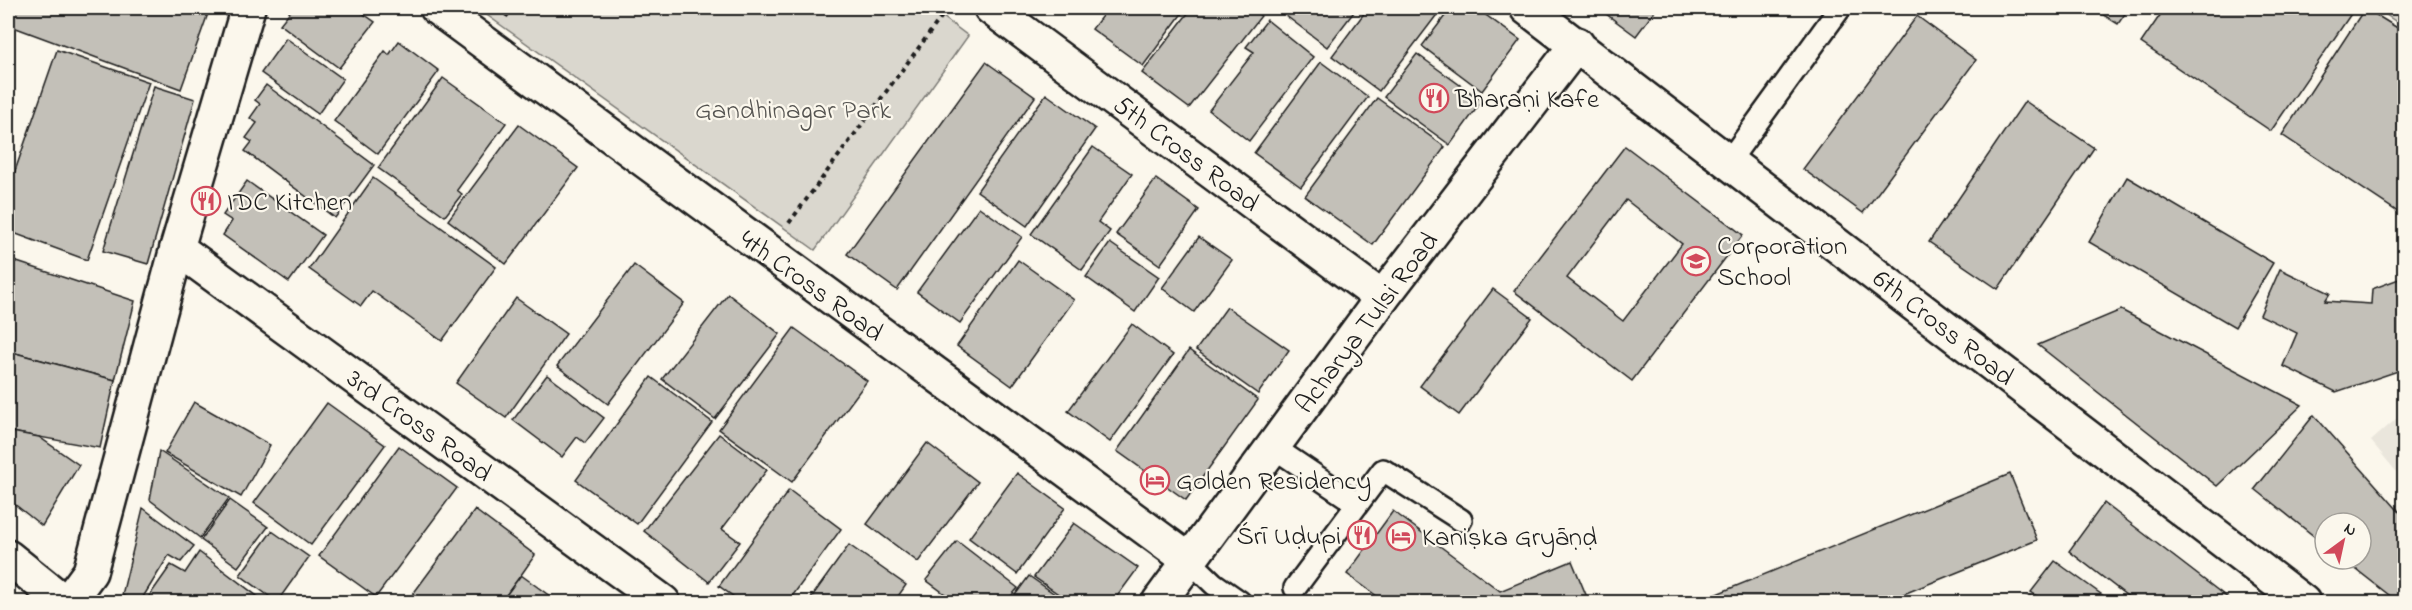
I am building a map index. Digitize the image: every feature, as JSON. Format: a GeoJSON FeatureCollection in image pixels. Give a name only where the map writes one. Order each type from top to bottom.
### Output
{"type":"FeatureCollection","features":[{"type":"Feature","properties":{"kind":"street"},"geometry":{"type":"LineString","coordinates":[[8,557],[66,603],[90,572],[177,248],[248,8]]}},
{"type":"Feature","properties":{"kind":"street","name":"4th Cross Road"},"geometry":{"type":"LineString","coordinates":[[437,8],[1189,560]]}},
{"type":"Feature","properties":{"kind":"street","name":"5th Cross Road"},"geometry":{"type":"LineString","coordinates":[[992,8],[1382,298]]}},
{"type":"Feature","properties":{"kind":"street","name":"6th Cross Road"},"geometry":{"type":"LineString","coordinates":[[1527,8],[1577,44],[2303,603]]}},
{"type":"Feature","properties":{"kind":"street","name":"Acharya Tulsi Road"},"geometry":{"type":"LineString","coordinates":[[1159,603],[1382,298],[1577,44]]}},
{"type":"Feature","properties":{"kind":"street","name":"3rd Cross Road"},"geometry":{"type":"LineString","coordinates":[[177,248],[663,603]]}},
{"type":"Feature","properties":{"kind":"lane"},"geometry":{"type":"LineString","coordinates":[[1729,161],[1840,8]]}},
{"type":"Feature","properties":{"kind":"lane"},"geometry":{"type":"LineString","coordinates":[[1273,447],[1356,503]]}},
{"type":"Feature","properties":{"kind":"lane"},"geometry":{"type":"LineString","coordinates":[[1295,588],[1356,503],[1383,470],[1461,520]]}},
{"type":"Feature","properties":{"kind":"lane"},"geometry":{"type":"LineString","coordinates":[[1189,560],[1214,584],[1240,603]]}},
{"type":"Feature","properties":{"kind":"path"},"geometry":{"type":"LineString","coordinates":[[768,253],[948,8]]}},
{"type":"Feature","properties":{"kind":"shaded area"},"geometry":{"type":"Polygon","coordinates":[[[2404,412],[2404,481],[2371,441],[2404,412]]]}},
{"type":"Feature","properties":{"kind":"green space","name":"Gandhinagar Park"},"geometry":{"type":"Polygon","coordinates":[[[477,8],[931,8],[968,36],[815,250],[477,8]]]}},
{"type":"Feature","properties":{"kind":"green space"},"geometry":{"type":"Polygon","coordinates":[[[2376,8],[2404,8],[2404,27],[2376,8]]]}},
{"type":"Feature","properties":{"kind":"building"},"geometry":{"type":"Polygon","coordinates":[[[13,8],[210,8],[181,89],[8,25],[13,8]]]}},
{"type":"Feature","properties":{"kind":"building"},"geometry":{"type":"Polygon","coordinates":[[[290,8],[355,8],[375,22],[339,68],[280,24],[292,9],[290,8]]]}},
{"type":"Feature","properties":{"kind":"building"},"geometry":{"type":"Polygon","coordinates":[[[1108,8],[1186,8],[1143,66],[1092,29],[1108,8]]]}},
{"type":"Feature","properties":{"kind":"building"},"geometry":{"type":"Polygon","coordinates":[[[1192,8],[1250,8],[1261,16],[1189,108],[1142,73],[1192,8]]]}},
{"type":"Feature","properties":{"kind":"building"},"geometry":{"type":"Polygon","coordinates":[[[1278,8],[1357,8],[1327,47],[1278,8]]]}},
{"type":"Feature","properties":{"kind":"building"},"geometry":{"type":"Polygon","coordinates":[[[1368,8],[1442,8],[1379,91],[1332,56],[1368,8]]]}},
{"type":"Feature","properties":{"kind":"building"},"geometry":{"type":"Polygon","coordinates":[[[1451,8],[1476,8],[1520,40],[1482,91],[1422,46],[1451,8]]]}},
{"type":"Feature","properties":{"kind":"building"},"geometry":{"type":"Polygon","coordinates":[[[1598,8],[1657,8],[1636,36],[1598,8]]]}},
{"type":"Feature","properties":{"kind":"building"},"geometry":{"type":"Polygon","coordinates":[[[2066,8],[2083,8],[2078,15],[2066,8]]]}},
{"type":"Feature","properties":{"kind":"building"},"geometry":{"type":"Polygon","coordinates":[[[2092,8],[2129,8],[2118,24],[2092,8]]]}},
{"type":"Feature","properties":{"kind":"building"},"geometry":{"type":"Polygon","coordinates":[[[2165,8],[2355,8],[2271,131],[2141,43],[2165,8]]]}},
{"type":"Feature","properties":{"kind":"building"},"geometry":{"type":"Polygon","coordinates":[[[2365,8],[2404,32],[2404,216],[2282,135],[2365,8]]]}},
{"type":"Feature","properties":{"kind":"building"},"geometry":{"type":"Polygon","coordinates":[[[1917,16],[1976,60],[1863,213],[1803,169],[1917,16]]]}},
{"type":"Feature","properties":{"kind":"building"},"geometry":{"type":"Polygon","coordinates":[[[1267,20],[1313,57],[1249,141],[1209,110],[1254,52],[1246,47],[1267,20]]]}},
{"type":"Feature","properties":{"kind":"building"},"geometry":{"type":"Polygon","coordinates":[[[286,38],[343,79],[318,114],[261,73],[286,38]]]}},
{"type":"Feature","properties":{"kind":"building"},"geometry":{"type":"Polygon","coordinates":[[[399,41],[439,71],[378,154],[334,121],[385,51],[389,55],[399,41]]]}},
{"type":"Feature","properties":{"kind":"building"},"geometry":{"type":"Polygon","coordinates":[[[57,50],[149,82],[87,260],[8,231],[8,191],[57,50]]]}},
{"type":"Feature","properties":{"kind":"building"},"geometry":{"type":"Polygon","coordinates":[[[1417,54],[1482,101],[1450,145],[1384,97],[1417,54]]]}},
{"type":"Feature","properties":{"kind":"building"},"geometry":{"type":"Polygon","coordinates":[[[986,62],[1035,97],[897,290],[847,254],[986,62]]]}},
{"type":"Feature","properties":{"kind":"building"},"geometry":{"type":"Polygon","coordinates":[[[1321,62],[1368,97],[1301,187],[1254,153],[1321,62]]]}},
{"type":"Feature","properties":{"kind":"building"},"geometry":{"type":"Polygon","coordinates":[[[443,78],[506,123],[457,190],[462,194],[445,216],[378,168],[443,78]]]}},
{"type":"Feature","properties":{"kind":"building"},"geometry":{"type":"Polygon","coordinates":[[[266,85],[374,165],[335,218],[245,151],[252,142],[246,138],[257,123],[250,118],[260,104],[255,100],[266,85]]]}},
{"type":"Feature","properties":{"kind":"building"},"geometry":{"type":"Polygon","coordinates":[[[154,86],[195,99],[148,264],[103,251],[154,86]]]}},
{"type":"Feature","properties":{"kind":"building"},"geometry":{"type":"Polygon","coordinates":[[[1046,94],[1095,129],[1027,226],[977,191],[1046,94]]]}},
{"type":"Feature","properties":{"kind":"building"},"geometry":{"type":"Polygon","coordinates":[[[1377,98],[1445,147],[1373,245],[1305,196],[1377,98]]]}},
{"type":"Feature","properties":{"kind":"building"},"geometry":{"type":"Polygon","coordinates":[[[2025,101],[2094,148],[1998,289],[1929,242],[2025,101]]]}},
{"type":"Feature","properties":{"kind":"building"},"geometry":{"type":"Polygon","coordinates":[[[519,125],[578,168],[506,264],[448,220],[519,125]]]}},
{"type":"Feature","properties":{"kind":"building","name":"Corporation School"},"geometry":{"type":"Polygon","coordinates":[[[1625,146],[1743,235],[1632,381],[1514,291],[1625,146]],[[1626,200],[1567,278],[1623,321],[1682,244],[1626,200]]]}},
{"type":"Feature","properties":{"kind":"building"},"geometry":{"type":"Polygon","coordinates":[[[1093,147],[1132,174],[1098,222],[1110,231],[1082,270],[1031,234],[1093,147]]]}},
{"type":"Feature","properties":{"kind":"building"},"geometry":{"type":"Polygon","coordinates":[[[2127,177],[2273,263],[2235,327],[2089,242],[2127,177]]]}},
{"type":"Feature","properties":{"kind":"building"},"geometry":{"type":"Polygon","coordinates":[[[373,178],[496,267],[442,341],[372,291],[361,306],[309,269],[373,178]]]}},
{"type":"Feature","properties":{"kind":"building"},"geometry":{"type":"Polygon","coordinates":[[[1156,179],[1199,210],[1160,265],[1116,234],[1156,179]]]}},
{"type":"Feature","properties":{"kind":"building"},"geometry":{"type":"Polygon","coordinates":[[[247,181],[323,235],[289,282],[223,235],[232,221],[223,215],[247,181]]]}},
{"type":"Feature","properties":{"kind":"building"},"geometry":{"type":"Polygon","coordinates":[[[979,207],[1022,237],[960,323],[917,292],[979,207]]]}},
{"type":"Feature","properties":{"kind":"building"},"geometry":{"type":"Polygon","coordinates":[[[1199,237],[1232,260],[1194,312],[1162,288],[1199,237]]]}},
{"type":"Feature","properties":{"kind":"building"},"geometry":{"type":"Polygon","coordinates":[[[1110,243],[1159,277],[1135,312],[1086,277],[1110,243]]]}},
{"type":"Feature","properties":{"kind":"building"},"geometry":{"type":"Polygon","coordinates":[[[8,259],[135,301],[115,380],[8,351],[8,259]]]}},
{"type":"Feature","properties":{"kind":"building"},"geometry":{"type":"Polygon","coordinates":[[[1018,260],[1074,300],[1012,386],[957,346],[1018,260]]]}},
{"type":"Feature","properties":{"kind":"building"},"geometry":{"type":"Polygon","coordinates":[[[634,265],[684,303],[608,404],[557,366],[634,265]]]}},
{"type":"Feature","properties":{"kind":"building"},"geometry":{"type":"Polygon","coordinates":[[[2280,269],[2330,293],[2325,301],[2371,304],[2372,289],[2404,277],[2404,369],[2336,392],[2283,366],[2297,333],[2260,315],[2280,269]]]}},
{"type":"Feature","properties":{"kind":"building"},"geometry":{"type":"Polygon","coordinates":[[[1493,289],[1532,318],[1459,415],[1420,386],[1493,289]]]}},
{"type":"Feature","properties":{"kind":"building"},"geometry":{"type":"Polygon","coordinates":[[[728,294],[780,334],[715,419],[662,379],[728,294]]]}},
{"type":"Feature","properties":{"kind":"building"},"geometry":{"type":"Polygon","coordinates":[[[516,298],[566,334],[506,418],[456,383],[516,298]]]}},
{"type":"Feature","properties":{"kind":"building"},"geometry":{"type":"Polygon","coordinates":[[[1227,307],[1289,350],[1258,394],[1196,350],[1227,307]]]}},
{"type":"Feature","properties":{"kind":"building"},"geometry":{"type":"Polygon","coordinates":[[[2121,310],[2302,405],[2217,486],[2038,345],[2121,310]]]}},
{"type":"Feature","properties":{"kind":"building"},"geometry":{"type":"Polygon","coordinates":[[[1132,324],[1173,355],[1110,442],[1068,411],[1132,324]]]}},
{"type":"Feature","properties":{"kind":"building"},"geometry":{"type":"Polygon","coordinates":[[[794,328],[867,381],[792,482],[719,429],[794,328]]]}},
{"type":"Feature","properties":{"kind":"building"},"geometry":{"type":"Polygon","coordinates":[[[1189,350],[1258,400],[1186,500],[1117,451],[1189,350]]]}},
{"type":"Feature","properties":{"kind":"building"},"geometry":{"type":"Polygon","coordinates":[[[8,351],[115,380],[100,448],[12,432],[8,444],[8,351]]]}},
{"type":"Feature","properties":{"kind":"building"},"geometry":{"type":"Polygon","coordinates":[[[547,375],[604,418],[585,443],[577,437],[562,457],[513,420],[547,375]]]}},
{"type":"Feature","properties":{"kind":"building"},"geometry":{"type":"Polygon","coordinates":[[[651,377],[712,422],[637,524],[576,480],[651,377]]]}},
{"type":"Feature","properties":{"kind":"building"},"geometry":{"type":"Polygon","coordinates":[[[194,402],[270,445],[241,497],[165,453],[194,402]]]}},
{"type":"Feature","properties":{"kind":"building"},"geometry":{"type":"Polygon","coordinates":[[[327,403],[385,445],[311,545],[254,503],[327,403]]]}},
{"type":"Feature","properties":{"kind":"building"},"geometry":{"type":"Polygon","coordinates":[[[2314,415],[2404,517],[2404,602],[2398,602],[2358,571],[2373,571],[2373,511],[2313,511],[2313,535],[2255,489],[2314,415]]]}},
{"type":"Feature","properties":{"kind":"building"},"geometry":{"type":"Polygon","coordinates":[[[12,432],[39,437],[79,465],[42,526],[8,499],[8,444],[12,432]]]}},
{"type":"Feature","properties":{"kind":"building"},"geometry":{"type":"Polygon","coordinates":[[[719,434],[767,470],[722,529],[740,542],[709,582],[644,531],[719,434]]]}},
{"type":"Feature","properties":{"kind":"building"},"geometry":{"type":"Polygon","coordinates":[[[927,443],[978,482],[918,562],[867,524],[927,443]]]}},
{"type":"Feature","properties":{"kind":"building"},"geometry":{"type":"Polygon","coordinates":[[[399,446],[457,488],[376,597],[319,556],[399,446]]]}},
{"type":"Feature","properties":{"kind":"building"},"geometry":{"type":"Polygon","coordinates":[[[159,451],[229,498],[200,538],[150,500],[159,451]]]}},
{"type":"Feature","properties":{"kind":"building"},"geometry":{"type":"Polygon","coordinates":[[[1017,473],[1065,508],[1017,574],[969,538],[1017,473]]]}},
{"type":"Feature","properties":{"kind":"building"},"geometry":{"type":"Polygon","coordinates":[[[2010,474],[2037,540],[1884,602],[1697,602],[2010,474]]]}},
{"type":"Feature","properties":{"kind":"building"},"geometry":{"type":"Polygon","coordinates":[[[789,490],[841,529],[788,602],[741,602],[719,586],[789,490]]]}},
{"type":"Feature","properties":{"kind":"building"},"geometry":{"type":"Polygon","coordinates":[[[230,500],[268,527],[238,567],[201,540],[230,500]]]}},
{"type":"Feature","properties":{"kind":"building"},"geometry":{"type":"Polygon","coordinates":[[[2104,503],[2233,602],[2135,602],[2069,551],[2104,503]]]}},
{"type":"Feature","properties":{"kind":"building"},"geometry":{"type":"Polygon","coordinates":[[[143,508],[194,546],[181,562],[169,555],[140,602],[135,602],[122,595],[143,508]]]}},
{"type":"Feature","properties":{"kind":"building"},"geometry":{"type":"Polygon","coordinates":[[[475,510],[535,555],[521,575],[501,602],[407,602],[475,510]]]}},
{"type":"Feature","properties":{"kind":"building","name":"Kaniṣka Gryāṇḍ"},"geometry":{"type":"Polygon","coordinates":[[[1393,511],[1500,591],[1572,561],[1589,602],[1385,602],[1347,574],[1393,511]]]}},
{"type":"Feature","properties":{"kind":"building"},"geometry":{"type":"Polygon","coordinates":[[[1074,523],[1138,568],[1113,602],[1070,602],[1034,577],[1074,523]]]}},
{"type":"Feature","properties":{"kind":"building"},"geometry":{"type":"Polygon","coordinates":[[[272,531],[309,557],[277,602],[240,575],[272,531]]]}},
{"type":"Feature","properties":{"kind":"building"},"geometry":{"type":"Polygon","coordinates":[[[957,541],[1018,588],[1006,602],[956,602],[926,580],[957,541]]]}},
{"type":"Feature","properties":{"kind":"building"},"geometry":{"type":"Polygon","coordinates":[[[849,545],[906,585],[894,602],[808,602],[849,545]]]}},
{"type":"Feature","properties":{"kind":"building"},"geometry":{"type":"Polygon","coordinates":[[[199,552],[265,602],[145,602],[171,565],[185,573],[199,552]]]}},
{"type":"Feature","properties":{"kind":"building"},"geometry":{"type":"Polygon","coordinates":[[[2055,561],[2112,602],[2046,602],[2031,592],[2055,561]]]}},
{"type":"Feature","properties":{"kind":"building"},"geometry":{"type":"Polygon","coordinates":[[[521,575],[558,602],[501,602],[521,575]]]}},
{"type":"Feature","properties":{"kind":"building"},"geometry":{"type":"Polygon","coordinates":[[[1029,576],[1066,602],[1010,602],[1029,576]]]}},
{"type":"Feature","properties":{"kind":"building"},"geometry":{"type":"Polygon","coordinates":[[[2031,596],[2034,602],[2017,602],[2031,596]]]}},
{"type":"Feature","properties":{"kind":"place","name":"Bharaṇi Kafe"},"geometry":{"type":"Point","coordinates":[1434,98]}},
{"type":"Feature","properties":{"kind":"place","name":"IDC Kitchen"},"geometry":{"type":"Point","coordinates":[206,201]}},
{"type":"Feature","properties":{"kind":"place","name":"Corporation School"},"geometry":{"type":"Point","coordinates":[1696,261]}},
{"type":"Feature","properties":{"kind":"place","name":"Golden Residency"},"geometry":{"type":"Point","coordinates":[1155,480]}},
{"type":"Feature","properties":{"kind":"place","name":"Śrī Uḍupi"},"geometry":{"type":"Point","coordinates":[1362,535]}},
{"type":"Feature","properties":{"kind":"place","name":"Kaniṣka Gryāṇḍ"},"geometry":{"type":"Point","coordinates":[1401,536]}}]}
